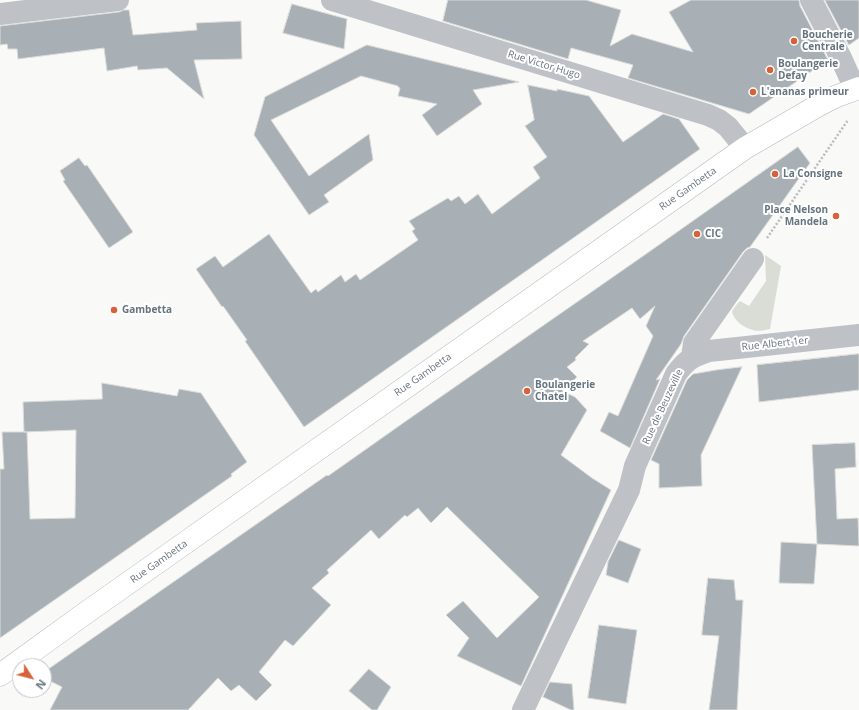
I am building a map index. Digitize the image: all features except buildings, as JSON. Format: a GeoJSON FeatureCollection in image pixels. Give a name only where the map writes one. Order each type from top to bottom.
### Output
{"type":"FeatureCollection","features":[{"type":"Feature","properties":{"kind":"main road","name":"Rue Gambetta"},"geometry":{"type":"LineString","coordinates":[[0,676],[80,617],[745,148],[819,105],[857,89]]}},
{"type":"Feature","properties":{"kind":"street"},"geometry":{"type":"LineString","coordinates":[[0,14],[118,0]]}},
{"type":"Feature","properties":{"kind":"street","name":"Rue Victor Hugo"},"geometry":{"type":"LineString","coordinates":[[332,0],[708,114],[720,120],[728,127],[745,148]]}},
{"type":"Feature","properties":{"kind":"street"},"geometry":{"type":"LineString","coordinates":[[811,0],[857,89]]}},
{"type":"Feature","properties":{"kind":"street","name":"Rue de Beuzeville"},"geometry":{"type":"LineString","coordinates":[[523,710],[629,490],[635,466],[676,374],[682,365],[692,357],[694,343],[753,258]]}},
{"type":"Feature","properties":{"kind":"street","name":"Rue Albert 1er"},"geometry":{"type":"LineString","coordinates":[[692,357],[709,351],[859,335]]}},
{"type":"Feature","properties":{"kind":"path"},"geometry":{"type":"LineString","coordinates":[[753,258],[851,116]]}},
{"type":"Feature","properties":{"kind":"shaded area"},"geometry":{"type":"Polygon","coordinates":[[[765,255],[781,266],[770,329],[757,331],[740,323],[734,317],[732,311],[740,301],[749,306],[766,281],[765,255]]]}},
{"type":"Feature","properties":{"kind":"place","name":"Boucherie Centrale"},"geometry":{"type":"Point","coordinates":[794,41]}},
{"type":"Feature","properties":{"kind":"place","name":"Boulangerie Defay"},"geometry":{"type":"Point","coordinates":[770,70]}},
{"type":"Feature","properties":{"kind":"place","name":"L'ananas primeur"},"geometry":{"type":"Point","coordinates":[753,92]}},
{"type":"Feature","properties":{"kind":"place","name":"La Consigne"},"geometry":{"type":"Point","coordinates":[775,174]}},
{"type":"Feature","properties":{"kind":"place","name":"Place Nelson Mandela"},"geometry":{"type":"Point","coordinates":[836,216]}},
{"type":"Feature","properties":{"kind":"place","name":"CIC"},"geometry":{"type":"Point","coordinates":[697,234]}},
{"type":"Feature","properties":{"kind":"place","name":"Gambetta"},"geometry":{"type":"Point","coordinates":[114,310]}},
{"type":"Feature","properties":{"kind":"place","name":"Boulangerie Chatel"},"geometry":{"type":"Point","coordinates":[527,391]}}]}
